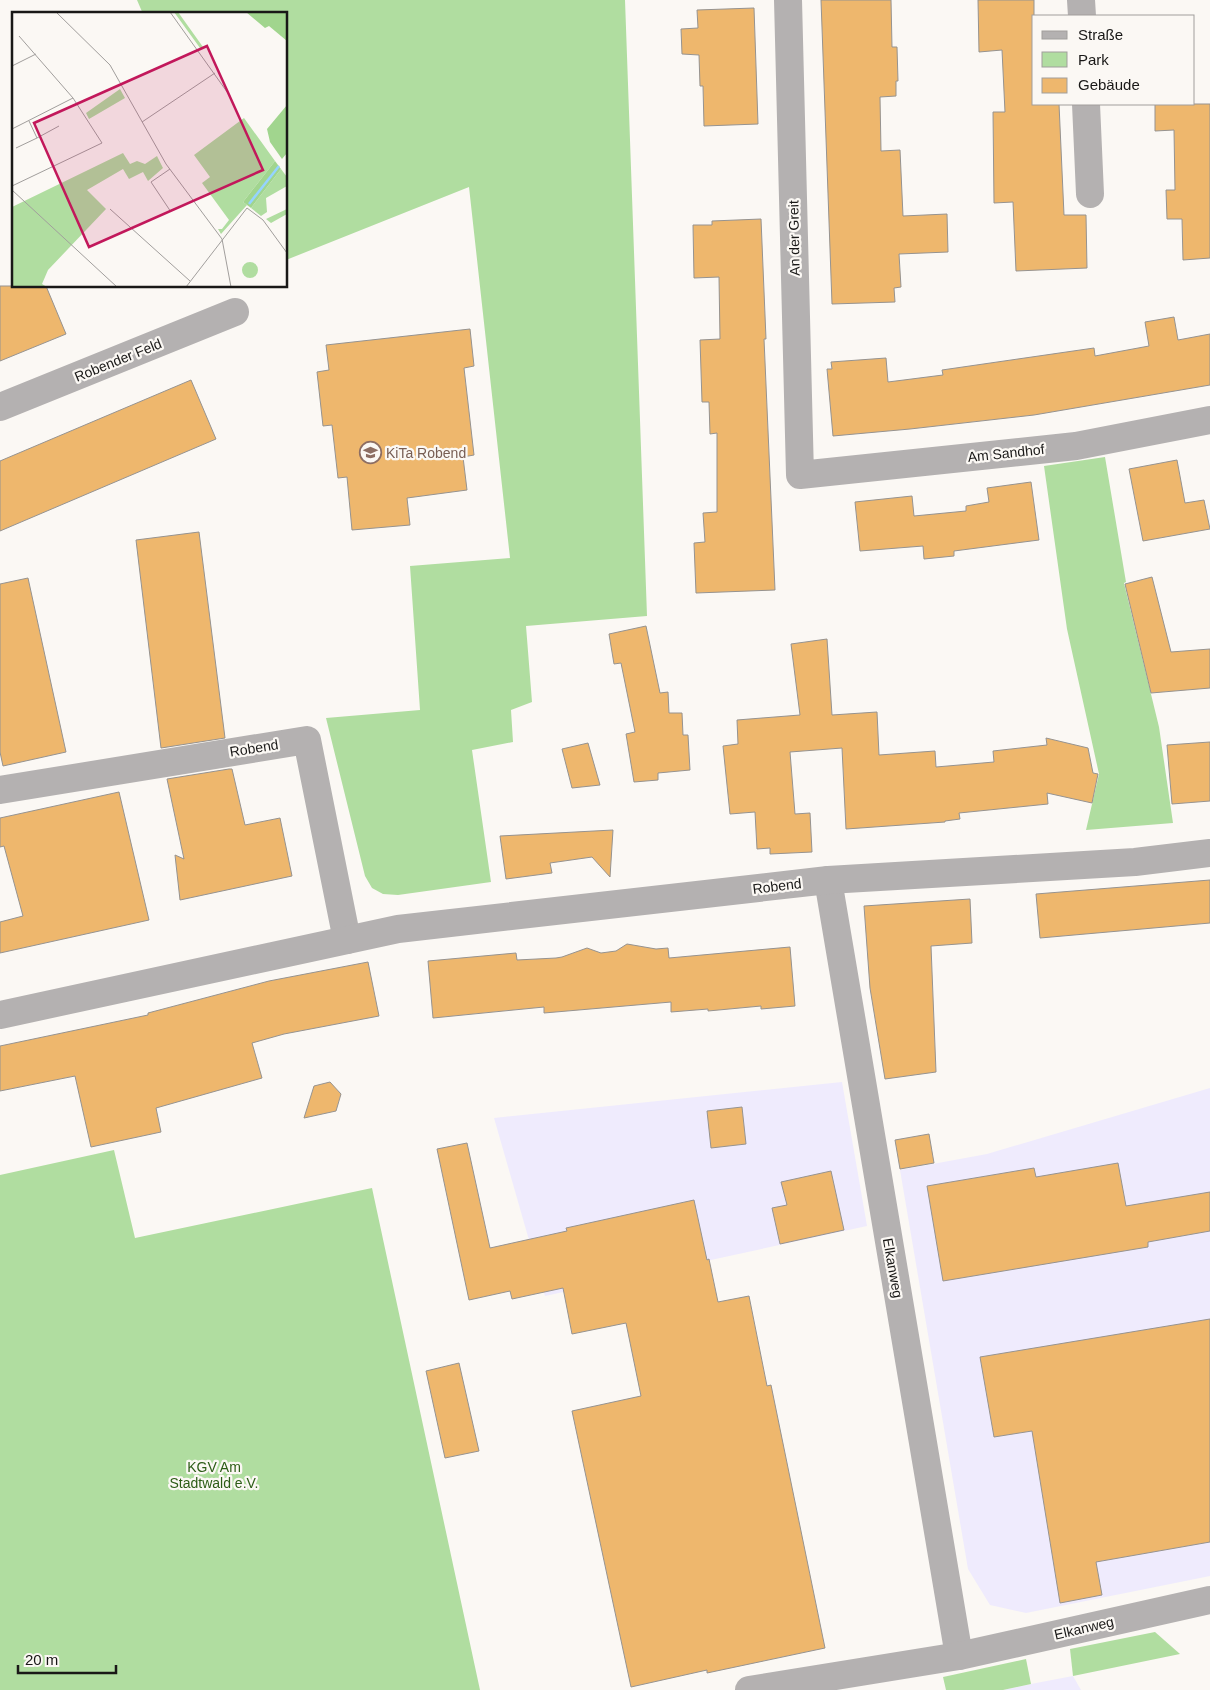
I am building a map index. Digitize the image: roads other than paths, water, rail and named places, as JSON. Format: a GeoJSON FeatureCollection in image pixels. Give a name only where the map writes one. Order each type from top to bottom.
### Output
{"type":"FeatureCollection","features":[{"type":"Feature","properties":{"kind":"street","name":"An der Greit"},"geometry":{"type":"LineString","coordinates":[[788,0],[800,475]]}},
{"type":"Feature","properties":{"kind":"street"},"geometry":{"type":"LineString","coordinates":[[1081,0],[1082,15]]}},
{"type":"Feature","properties":{"kind":"street"},"geometry":{"type":"LineString","coordinates":[[1086,105],[1090,194]]}},
{"type":"Feature","properties":{"kind":"street","name":"Robender Feld"},"geometry":{"type":"LineString","coordinates":[[0,407],[235,312]]}},
{"type":"Feature","properties":{"kind":"street","name":"Am Sandhof"},"geometry":{"type":"LineString","coordinates":[[800,475],[1076,446],[1210,420]]}},
{"type":"Feature","properties":{"kind":"street","name":"Robend"},"geometry":{"type":"LineString","coordinates":[[0,790],[307,740],[347,940]]}},
{"type":"Feature","properties":{"kind":"street","name":"Robend"},"geometry":{"type":"LineString","coordinates":[[0,1015],[347,940],[423,926],[828,880],[1134,862],[1210,853]]}},
{"type":"Feature","properties":{"kind":"street","name":"Elkanweg"},"geometry":{"type":"LineString","coordinates":[[828,880],[959,1656]]}},
{"type":"Feature","properties":{"kind":"street","name":"Elkanweg"},"geometry":{"type":"LineString","coordinates":[[749,1690],[959,1656],[1210,1600]]}},
{"type":"Feature","properties":{"kind":"place","name":"KiTa Robend"},"geometry":{"type":"Point","coordinates":[370,453]}},
{"type":"Feature","properties":{"kind":"park label","name":"KGV Am Stadtwald e.V."},"geometry":{"type":"Point","coordinates":[214,1475]}}]}
